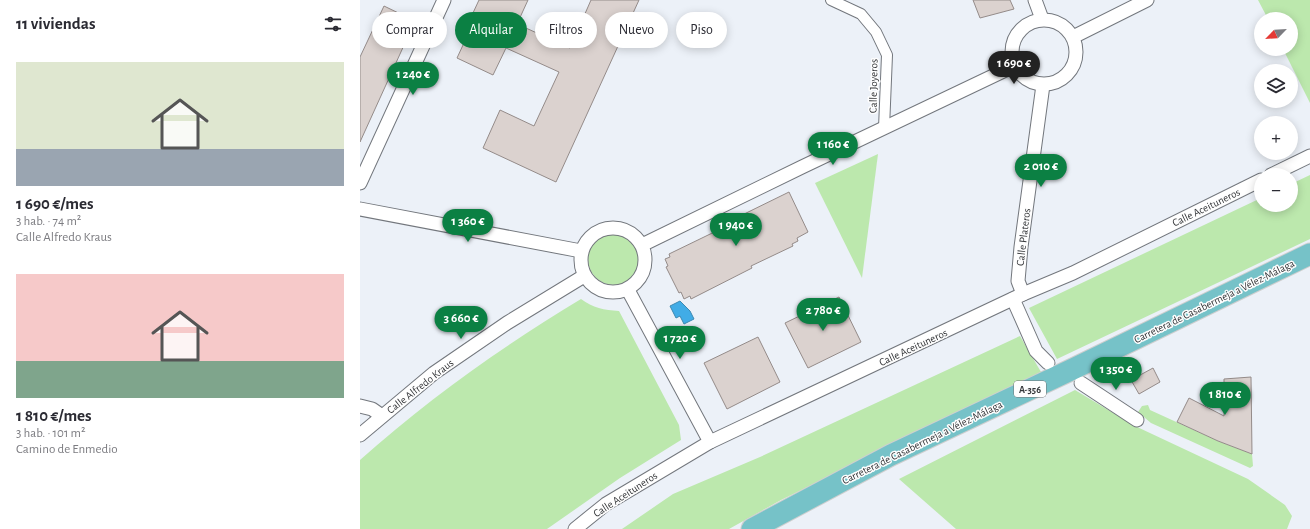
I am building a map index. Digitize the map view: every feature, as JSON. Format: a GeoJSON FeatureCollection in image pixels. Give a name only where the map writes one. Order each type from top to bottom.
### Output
{"type":"FeatureCollection","features":[{"type":"Feature","properties":{"kind":"main road","name":"Carretera de Casabermeja a Vélez-Málaga"},"geometry":{"type":"LineString","coordinates":[[752,529],[892,454],[1082,365],[1310,254]]}},
{"type":"Feature","properties":{"kind":"street"},"geometry":{"type":"LineString","coordinates":[[360,183],[444,0]]}},
{"type":"Feature","properties":{"kind":"street","name":"Calle Joyeros"},"geometry":{"type":"LineString","coordinates":[[831,0],[861,14],[876,32],[887,55],[884,128]]}},
{"type":"Feature","properties":{"kind":"street"},"geometry":{"type":"LineString","coordinates":[[1035,0],[1042,19]]}},
{"type":"Feature","properties":{"kind":"street"},"geometry":{"type":"LineString","coordinates":[[1074,37],[1147,0]]}},
{"type":"Feature","properties":{"kind":"street"},"geometry":{"type":"LineString","coordinates":[[1042,19],[1055,20],[1066,27],[1074,37],[1077,50],[1074,64],[1067,75],[1056,82],[1043,84],[1031,82],[1022,76],[1014,66],[1011,54],[1013,41],[1020,30],[1030,22],[1042,19]]}},
{"type":"Feature","properties":{"kind":"street"},"geometry":{"type":"LineString","coordinates":[[642,245],[1014,66]]}},
{"type":"Feature","properties":{"kind":"street","name":"Calle Plateros"},"geometry":{"type":"LineString","coordinates":[[1043,84],[1021,248],[1018,297],[1036,351],[1048,363]]}},
{"type":"Feature","properties":{"kind":"street"},"geometry":{"type":"LineString","coordinates":[[1286,168],[1310,156]]}},
{"type":"Feature","properties":{"kind":"street","name":"Calle Aceituneros"},"geometry":{"type":"LineString","coordinates":[[574,529],[606,504],[710,442],[1018,297],[1073,273],[1254,183]]}},
{"type":"Feature","properties":{"kind":"street"},"geometry":{"type":"LineString","coordinates":[[360,209],[581,251]]}},
{"type":"Feature","properties":{"kind":"street"},"geometry":{"type":"LineString","coordinates":[[609,228],[622,229],[634,235],[642,245],[646,257],[645,271],[638,282],[628,290],[616,292],[604,291],[593,285],[584,276],[580,264],[581,251],[587,240],[597,232],[609,228]]}},
{"type":"Feature","properties":{"kind":"street","name":"Calle Alfredo Kraus"},"geometry":{"type":"LineString","coordinates":[[360,435],[434,373],[507,323],[584,276]]}},
{"type":"Feature","properties":{"kind":"street"},"geometry":{"type":"LineString","coordinates":[[628,290],[710,442]]}},
{"type":"Feature","properties":{"kind":"street"},"geometry":{"type":"LineString","coordinates":[[1081,383],[1137,420]]}},
{"type":"Feature","properties":{"kind":"street"},"geometry":{"type":"LineString","coordinates":[[360,406],[372,409],[382,416]]}},
{"type":"Feature","properties":{"kind":"green space"},"geometry":{"type":"Polygon","coordinates":[[[1258,0],[1310,0],[1310,103],[1298,79],[1298,64],[1290,64],[1286,56],[1298,56],[1298,12],[1264,12],[1258,0]]]}},
{"type":"Feature","properties":{"kind":"green space"},"geometry":{"type":"Polygon","coordinates":[[[878,154],[862,278],[815,183],[878,154]]]}},
{"type":"Feature","properties":{"kind":"green space"},"geometry":{"type":"Polygon","coordinates":[[[1310,175],[1310,239],[1057,359],[1029,308],[1254,201],[1254,212],[1298,212],[1298,181],[1310,175]]]}},
{"type":"Feature","properties":{"kind":"green space"},"geometry":{"type":"Polygon","coordinates":[[[614,233],[624,235],[632,241],[638,249],[640,259],[638,269],[632,277],[624,283],[614,285],[604,283],[596,277],[590,269],[588,259],[590,249],[596,241],[604,235],[614,233]]]}},
{"type":"Feature","properties":{"kind":"green space"},"geometry":{"type":"Polygon","coordinates":[[[581,299],[590,305],[599,308],[619,311],[679,425],[681,440],[620,478],[547,529],[360,529],[360,460],[412,416],[467,374],[523,335],[581,299]]]}},
{"type":"Feature","properties":{"kind":"green space"},"geometry":{"type":"Polygon","coordinates":[[[1020,336],[1041,372],[781,500],[729,529],[622,529],[673,494],[760,457],[1020,336]]]}},
{"type":"Feature","properties":{"kind":"green space"},"geometry":{"type":"Polygon","coordinates":[[[1075,390],[1135,426],[1248,479],[1285,505],[1292,516],[1287,529],[956,529],[899,479],[1075,390]]]}},
{"type":"Feature","properties":{"kind":"green space"},"geometry":{"type":"Polygon","coordinates":[[[1148,405],[1150,410],[1218,441],[1252,454],[1253,466],[1250,468],[1151,423],[1138,412],[1142,406],[1148,405]]]}},
{"type":"Feature","properties":{"kind":"water"},"geometry":{"type":"Polygon","coordinates":[[[680,301],[690,311],[694,319],[684,324],[680,316],[676,318],[670,306],[680,301]]]}},
{"type":"Feature","properties":{"kind":"building"},"geometry":{"type":"Polygon","coordinates":[[[479,0],[528,0],[522,12],[473,12],[479,0]]]}},
{"type":"Feature","properties":{"kind":"building"},"geometry":{"type":"Polygon","coordinates":[[[591,0],[639,0],[634,12],[605,12],[605,48],[617,48],[556,182],[483,148],[500,110],[534,126],[559,72],[506,48],[527,48],[527,29],[535,32],[535,48],[597,48],[597,12],[586,12],[591,0]]]}},
{"type":"Feature","properties":{"kind":"building"},"geometry":{"type":"Polygon","coordinates":[[[973,0],[1010,0],[1014,9],[980,18],[973,0]]]}},
{"type":"Feature","properties":{"kind":"building"},"geometry":{"type":"Polygon","coordinates":[[[384,6],[396,12],[381,12],[384,6]]]}},
{"type":"Feature","properties":{"kind":"building"},"geometry":{"type":"Polygon","coordinates":[[[372,32],[372,48],[403,48],[360,142],[360,57],[372,32]]]}},
{"type":"Feature","properties":{"kind":"building"},"geometry":{"type":"Polygon","coordinates":[[[462,48],[506,48],[493,75],[457,58],[462,48]]]}},
{"type":"Feature","properties":{"kind":"building"},"geometry":{"type":"Polygon","coordinates":[[[789,192],[808,232],[797,238],[798,241],[792,244],[793,246],[751,266],[752,268],[691,299],[690,296],[684,299],[681,292],[679,293],[666,267],[668,266],[665,259],[670,257],[669,254],[737,221],[736,218],[789,192]]]}},
{"type":"Feature","properties":{"kind":"building"},"geometry":{"type":"Polygon","coordinates":[[[839,297],[861,342],[808,368],[785,323],[839,297]]]}},
{"type":"Feature","properties":{"kind":"building"},"geometry":{"type":"Polygon","coordinates":[[[758,337],[780,382],[727,409],[704,363],[758,337]]]}},
{"type":"Feature","properties":{"kind":"building"},"geometry":{"type":"Polygon","coordinates":[[[1153,368],[1160,382],[1139,394],[1131,380],[1153,368]]]}},
{"type":"Feature","properties":{"kind":"building"},"geometry":{"type":"Polygon","coordinates":[[[1251,377],[1252,454],[1218,441],[1177,422],[1189,398],[1224,416],[1224,379],[1251,377]]]}}]}
